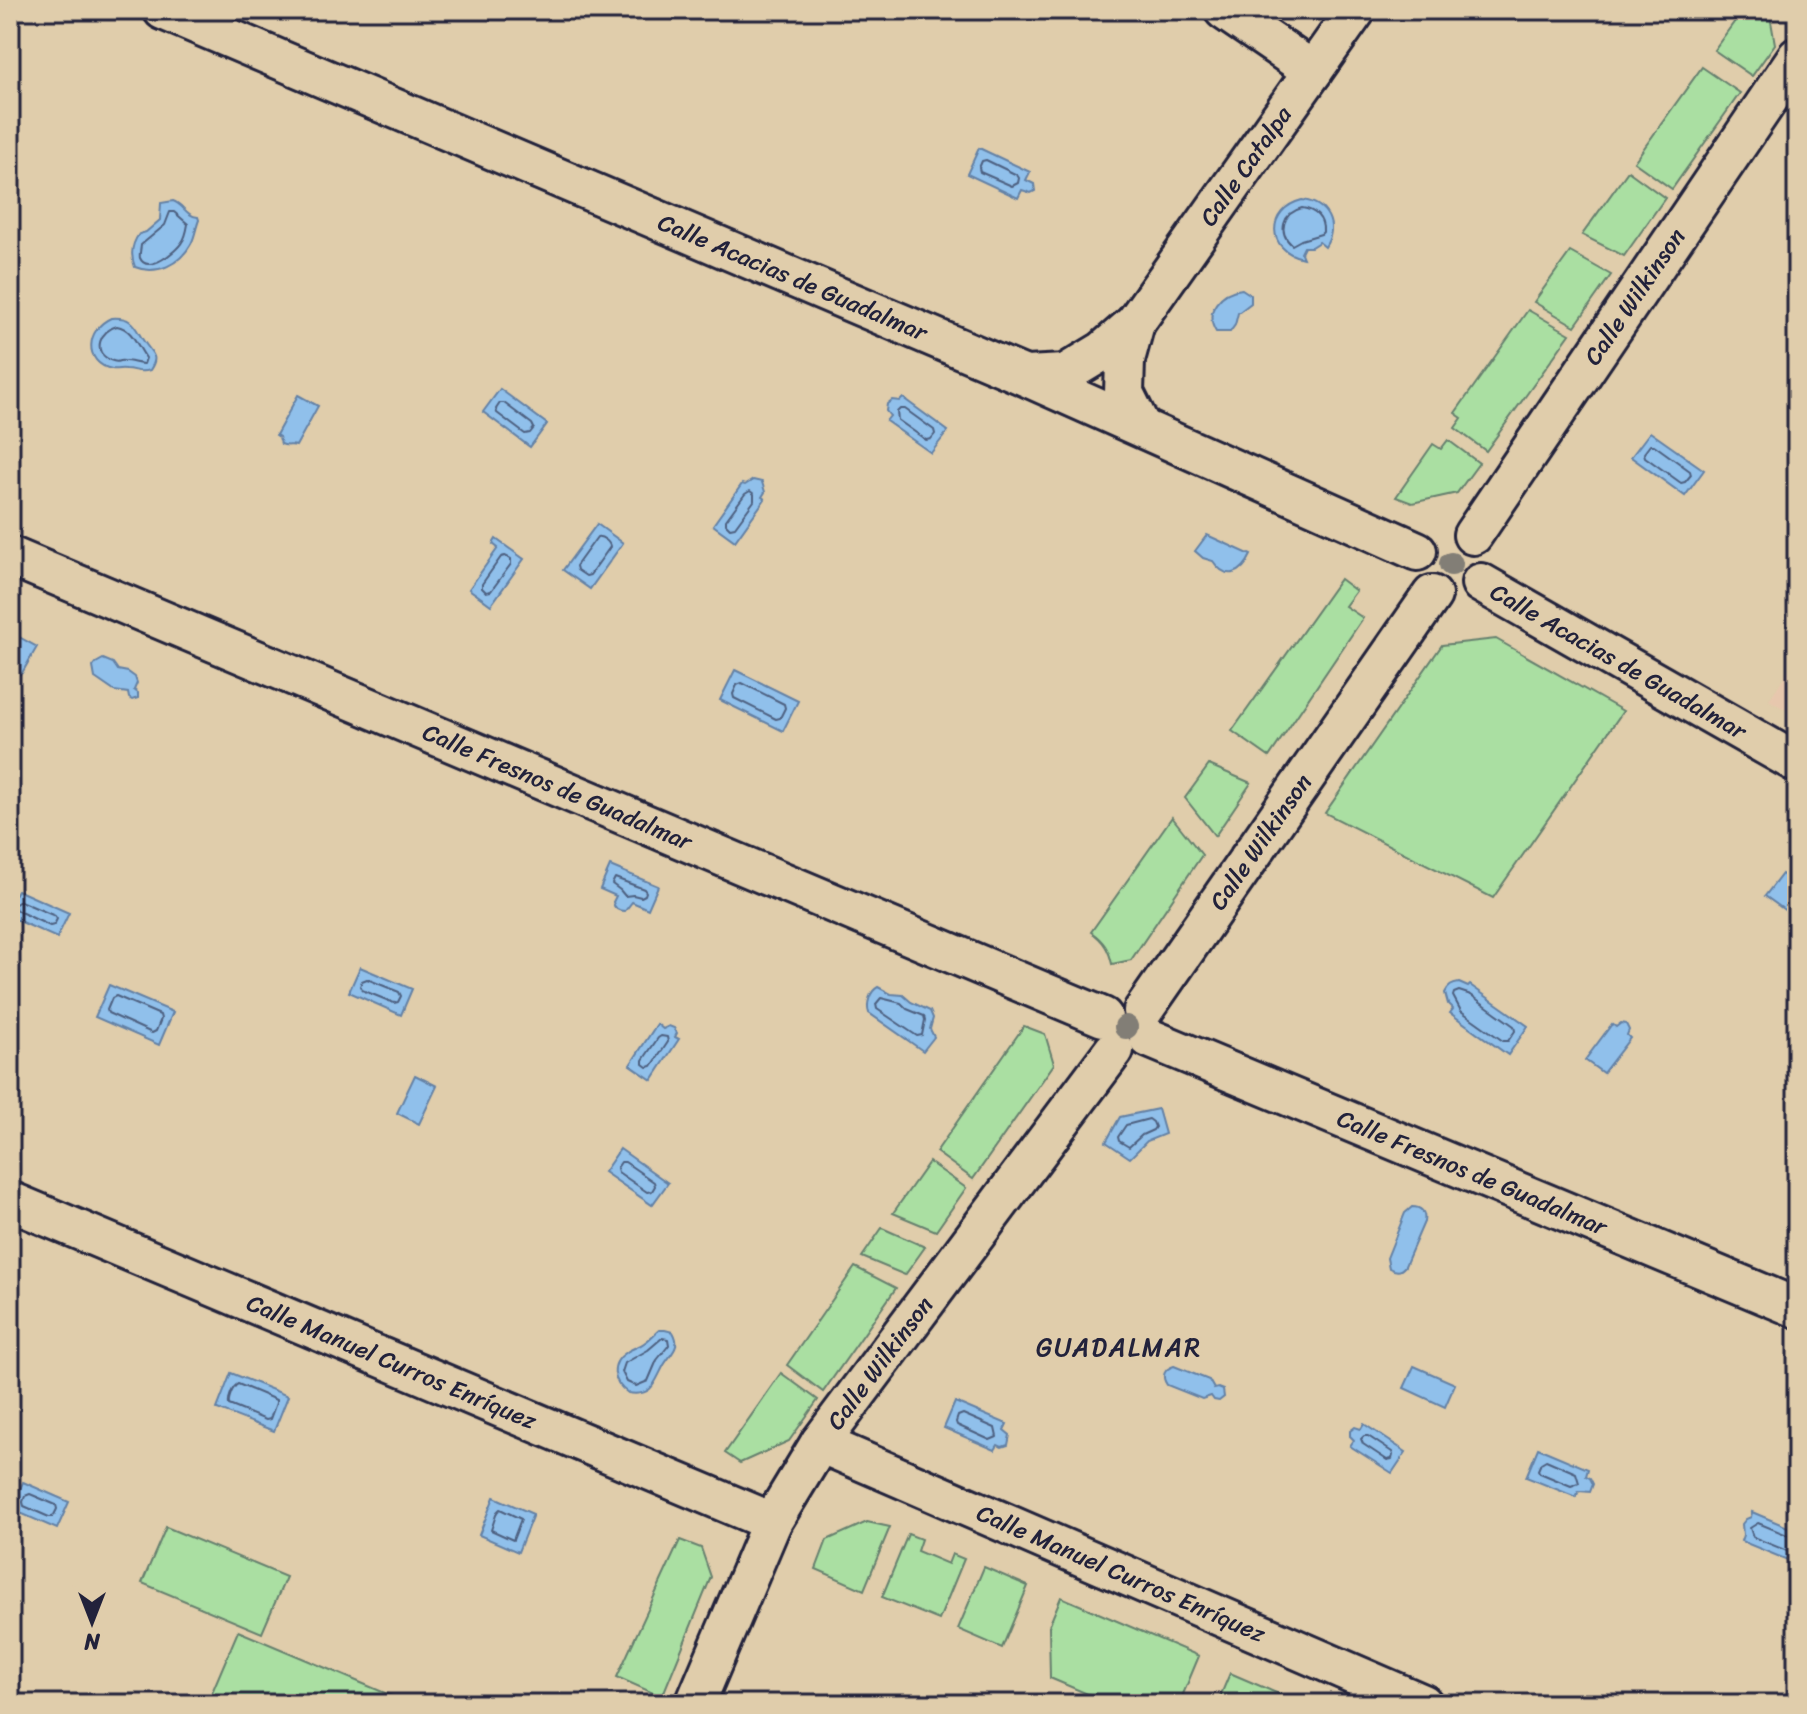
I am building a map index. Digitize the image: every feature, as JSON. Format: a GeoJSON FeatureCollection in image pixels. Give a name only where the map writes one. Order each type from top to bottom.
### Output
{"type":"FeatureCollection","features":[{"type":"Feature","properties":{"kind":"street","name":"Calle Acacias de Guadalmar"},"geometry":{"type":"LineString","coordinates":[[163,10],[1025,376],[1417,551]]}},
{"type":"Feature","properties":{"kind":"street"},"geometry":{"type":"LineString","coordinates":[[1224,10],[1313,71]]}},
{"type":"Feature","properties":{"kind":"street","name":"Calle Catalpa"},"geometry":{"type":"LineString","coordinates":[[1025,376],[1065,374],[1103,351],[1135,323],[1356,10]]}},
{"type":"Feature","properties":{"kind":"street","name":"Calle Wilkinson"},"geometry":{"type":"LineString","coordinates":[[1473,535],[1797,57]]}},
{"type":"Feature","properties":{"kind":"street","name":"Calle Catalpa"},"geometry":{"type":"LineString","coordinates":[[1135,323],[1125,360],[1124,393],[1141,427]]}},
{"type":"Feature","properties":{"kind":"street"},"geometry":{"type":"LineString","coordinates":[[1448,528],[1461,529],[1473,535],[1482,545],[1486,558],[1486,571],[1481,583],[1474,592],[1453,600],[1432,595],[1417,576],[1415,563],[1417,551],[1424,540],[1434,532],[1448,528]]}},
{"type":"Feature","properties":{"kind":"street","name":"Calle Fresnos de Guadalmar"},"geometry":{"type":"LineString","coordinates":[[10,556],[1127,1029],[1797,1308]]}},
{"type":"Feature","properties":{"kind":"street","name":"Calle Acacias de Guadalmar"},"geometry":{"type":"LineString","coordinates":[[1481,583],[1797,763]]}},
{"type":"Feature","properties":{"kind":"street","name":"Calle Wilkinson"},"geometry":{"type":"LineString","coordinates":[[695,1704],[772,1522],[820,1443],[1127,1029],[1432,595]]}},
{"type":"Feature","properties":{"kind":"street","name":"Calle Manuel Curros Enríquez"},"geometry":{"type":"LineString","coordinates":[[10,1201],[772,1522]]}},
{"type":"Feature","properties":{"kind":"street","name":"Calle Manuel Curros Enríquez"},"geometry":{"type":"LineString","coordinates":[[820,1443],[1423,1704]]}},
{"type":"Feature","properties":{"kind":"shaded area"},"geometry":{"type":"Polygon","coordinates":[[[1797,657],[1797,716],[1769,700],[1797,657]]]}},
{"type":"Feature","properties":{"kind":"green space"},"geometry":{"type":"Polygon","coordinates":[[[1743,10],[1769,10],[1775,44],[1752,76],[1714,50],[1743,10]]]}},
{"type":"Feature","properties":{"kind":"green space"},"geometry":{"type":"Polygon","coordinates":[[[1702,67],[1740,93],[1672,189],[1634,162],[1702,67]]]}},
{"type":"Feature","properties":{"kind":"green space"},"geometry":{"type":"Polygon","coordinates":[[[1628,171],[1665,198],[1624,256],[1582,235],[1628,171]]]}},
{"type":"Feature","properties":{"kind":"green space"},"geometry":{"type":"Polygon","coordinates":[[[1570,252],[1611,275],[1575,326],[1534,302],[1570,252]]]}},
{"type":"Feature","properties":{"kind":"green space"},"geometry":{"type":"Polygon","coordinates":[[[1528,310],[1570,334],[1486,451],[1455,428],[1462,418],[1455,413],[1528,310]]]}},
{"type":"Feature","properties":{"kind":"green space"},"geometry":{"type":"Polygon","coordinates":[[[1448,440],[1479,463],[1457,493],[1412,503],[1396,497],[1433,444],[1441,449],[1448,440]]]}},
{"type":"Feature","properties":{"kind":"green space"},"geometry":{"type":"Polygon","coordinates":[[[1340,579],[1356,591],[1345,606],[1363,618],[1269,757],[1232,731],[1340,579]]]}},
{"type":"Feature","properties":{"kind":"green space"},"geometry":{"type":"Polygon","coordinates":[[[1496,639],[1623,711],[1493,898],[1325,813],[1442,645],[1496,639]]]}},
{"type":"Feature","properties":{"kind":"green space"},"geometry":{"type":"Polygon","coordinates":[[[1209,765],[1251,783],[1215,836],[1185,798],[1209,765]]]}},
{"type":"Feature","properties":{"kind":"green space"},"geometry":{"type":"Polygon","coordinates":[[[1172,817],[1202,855],[1131,960],[1112,964],[1105,946],[1091,932],[1172,817]]]}},
{"type":"Feature","properties":{"kind":"green space"},"geometry":{"type":"Polygon","coordinates":[[[1024,1026],[1045,1034],[1054,1064],[973,1179],[936,1152],[1024,1026]]]}},
{"type":"Feature","properties":{"kind":"green space"},"geometry":{"type":"Polygon","coordinates":[[[929,1162],[966,1188],[936,1231],[893,1213],[929,1162]]]}},
{"type":"Feature","properties":{"kind":"green space"},"geometry":{"type":"Polygon","coordinates":[[[882,1228],[925,1247],[905,1275],[862,1257],[882,1228]]]}},
{"type":"Feature","properties":{"kind":"green space"},"geometry":{"type":"Polygon","coordinates":[[[855,1267],[896,1288],[823,1392],[787,1365],[855,1267]]]}},
{"type":"Feature","properties":{"kind":"green space"},"geometry":{"type":"Polygon","coordinates":[[[781,1373],[818,1400],[789,1441],[740,1463],[725,1453],[781,1373]]]}},
{"type":"Feature","properties":{"kind":"green space"},"geometry":{"type":"Polygon","coordinates":[[[867,1522],[890,1527],[864,1590],[816,1569],[827,1540],[867,1522]]]}},
{"type":"Feature","properties":{"kind":"green space"},"geometry":{"type":"Polygon","coordinates":[[[166,1527],[286,1577],[262,1633],[142,1583],[166,1527]]]}},
{"type":"Feature","properties":{"kind":"green space"},"geometry":{"type":"Polygon","coordinates":[[[908,1534],[921,1539],[917,1551],[948,1564],[952,1554],[964,1559],[939,1620],[882,1597],[908,1534]]]}},
{"type":"Feature","properties":{"kind":"green space"},"geometry":{"type":"Polygon","coordinates":[[[680,1540],[701,1548],[711,1577],[662,1697],[617,1677],[680,1540]]]}},
{"type":"Feature","properties":{"kind":"green space"},"geometry":{"type":"Polygon","coordinates":[[[984,1567],[1028,1586],[1002,1648],[958,1629],[984,1567]]]}},
{"type":"Feature","properties":{"kind":"green space"},"geometry":{"type":"Polygon","coordinates":[[[1061,1597],[1199,1656],[1179,1704],[1111,1704],[1050,1678],[1049,1626],[1061,1597]]]}},
{"type":"Feature","properties":{"kind":"green space"},"geometry":{"type":"Polygon","coordinates":[[[238,1631],[411,1704],[207,1704],[238,1631]]]}},
{"type":"Feature","properties":{"kind":"green space"},"geometry":{"type":"Polygon","coordinates":[[[1230,1673],[1302,1704],[1217,1704],[1230,1673]]]}},
{"type":"Feature","properties":{"kind":"water"},"geometry":{"type":"Polygon","coordinates":[[[979,148],[1030,172],[1026,180],[1034,184],[1035,191],[1022,190],[1018,198],[967,174],[979,148]]]}},
{"type":"Feature","properties":{"kind":"water"},"geometry":{"type":"Polygon","coordinates":[[[1302,200],[1324,210],[1331,231],[1325,247],[1319,242],[1304,247],[1301,253],[1303,258],[1282,247],[1275,230],[1282,212],[1302,200]]]}},
{"type":"Feature","properties":{"kind":"water"},"geometry":{"type":"Polygon","coordinates":[[[173,201],[198,217],[191,244],[181,257],[167,266],[151,270],[135,267],[132,250],[136,238],[160,220],[161,203],[173,201]]]}},
{"type":"Feature","properties":{"kind":"water"},"geometry":{"type":"Polygon","coordinates":[[[1242,289],[1251,295],[1251,303],[1238,313],[1230,332],[1216,332],[1212,317],[1216,303],[1227,294],[1242,289]]]}},
{"type":"Feature","properties":{"kind":"water"},"geometry":{"type":"Polygon","coordinates":[[[111,318],[129,321],[135,328],[154,356],[150,370],[112,369],[96,360],[92,353],[93,337],[111,318]]]}},
{"type":"Feature","properties":{"kind":"water"},"geometry":{"type":"Polygon","coordinates":[[[500,389],[547,424],[530,447],[483,412],[500,389]]]}},
{"type":"Feature","properties":{"kind":"water"},"geometry":{"type":"Polygon","coordinates":[[[298,395],[318,406],[296,446],[283,445],[276,435],[298,395]]]}},
{"type":"Feature","properties":{"kind":"water"},"geometry":{"type":"Polygon","coordinates":[[[903,398],[948,431],[931,453],[886,421],[890,416],[886,411],[887,404],[903,398]]]}},
{"type":"Feature","properties":{"kind":"water"},"geometry":{"type":"Polygon","coordinates":[[[1650,432],[1704,470],[1685,496],[1631,457],[1650,432]]]}},
{"type":"Feature","properties":{"kind":"water"},"geometry":{"type":"Polygon","coordinates":[[[753,480],[762,482],[765,492],[762,497],[765,499],[735,541],[713,525],[742,484],[753,480]]]}},
{"type":"Feature","properties":{"kind":"water"},"geometry":{"type":"Polygon","coordinates":[[[597,524],[623,543],[590,589],[563,570],[597,524]]]}},
{"type":"Feature","properties":{"kind":"water"},"geometry":{"type":"Polygon","coordinates":[[[1207,535],[1251,555],[1238,571],[1223,571],[1195,551],[1207,535]]]}},
{"type":"Feature","properties":{"kind":"water"},"geometry":{"type":"Polygon","coordinates":[[[496,539],[524,559],[491,605],[469,589],[498,548],[493,544],[496,539]]]}},
{"type":"Feature","properties":{"kind":"water"},"geometry":{"type":"Polygon","coordinates":[[[10,632],[37,647],[22,673],[16,676],[10,672],[10,632]]]}},
{"type":"Feature","properties":{"kind":"water"},"geometry":{"type":"Polygon","coordinates":[[[103,659],[135,677],[137,683],[134,690],[138,698],[132,700],[128,693],[114,691],[95,678],[93,667],[103,659]]]}},
{"type":"Feature","properties":{"kind":"water"},"geometry":{"type":"Polygon","coordinates":[[[735,670],[798,701],[783,731],[720,700],[735,670]]]}},
{"type":"Feature","properties":{"kind":"water"},"geometry":{"type":"Polygon","coordinates":[[[610,866],[658,886],[648,909],[632,902],[625,911],[616,908],[613,902],[616,896],[600,889],[610,866]]]}},
{"type":"Feature","properties":{"kind":"water"},"geometry":{"type":"Polygon","coordinates":[[[1782,874],[1797,885],[1797,919],[1765,896],[1782,874]]]}},
{"type":"Feature","properties":{"kind":"water"},"geometry":{"type":"Polygon","coordinates":[[[17,890],[69,913],[57,938],[10,917],[10,895],[13,897],[17,890]]]}},
{"type":"Feature","properties":{"kind":"water"},"geometry":{"type":"Polygon","coordinates":[[[360,967],[412,989],[401,1015],[349,992],[360,967]]]}},
{"type":"Feature","properties":{"kind":"water"},"geometry":{"type":"Polygon","coordinates":[[[1459,983],[1470,985],[1528,1026],[1508,1055],[1450,1013],[1453,1009],[1445,993],[1450,986],[1459,983]]]}},
{"type":"Feature","properties":{"kind":"water"},"geometry":{"type":"Polygon","coordinates":[[[109,985],[173,1012],[159,1045],[95,1017],[109,985]]]}},
{"type":"Feature","properties":{"kind":"water"},"geometry":{"type":"Polygon","coordinates":[[[878,987],[891,994],[903,995],[930,1011],[933,1018],[930,1029],[934,1037],[923,1051],[869,1013],[869,998],[878,987]]]}},
{"type":"Feature","properties":{"kind":"water"},"geometry":{"type":"Polygon","coordinates":[[[657,1024],[663,1029],[669,1026],[674,1028],[677,1033],[675,1037],[679,1039],[652,1080],[630,1065],[657,1024]]]}},
{"type":"Feature","properties":{"kind":"water"},"geometry":{"type":"Polygon","coordinates":[[[1612,1024],[1616,1027],[1626,1024],[1630,1038],[1603,1073],[1585,1060],[1612,1024]]]}},
{"type":"Feature","properties":{"kind":"water"},"geometry":{"type":"Polygon","coordinates":[[[415,1075],[437,1086],[419,1124],[397,1113],[415,1075]]]}},
{"type":"Feature","properties":{"kind":"water"},"geometry":{"type":"Polygon","coordinates":[[[1158,1109],[1165,1134],[1147,1141],[1130,1158],[1106,1142],[1120,1117],[1158,1109]]]}},
{"type":"Feature","properties":{"kind":"water"},"geometry":{"type":"Polygon","coordinates":[[[620,1149],[668,1183],[652,1205],[604,1172],[620,1149]]]}},
{"type":"Feature","properties":{"kind":"water"},"geometry":{"type":"Polygon","coordinates":[[[1412,1207],[1422,1211],[1424,1222],[1405,1266],[1394,1270],[1389,1268],[1387,1258],[1405,1213],[1412,1207]]]}},
{"type":"Feature","properties":{"kind":"water"},"geometry":{"type":"Polygon","coordinates":[[[659,1330],[673,1332],[676,1342],[674,1350],[648,1391],[628,1393],[616,1378],[617,1362],[659,1330]]]}},
{"type":"Feature","properties":{"kind":"water"},"geometry":{"type":"Polygon","coordinates":[[[1174,1366],[1209,1380],[1214,1389],[1223,1390],[1224,1397],[1219,1401],[1211,1396],[1202,1399],[1167,1385],[1164,1373],[1174,1366]]]}},
{"type":"Feature","properties":{"kind":"water"},"geometry":{"type":"Polygon","coordinates":[[[1414,1366],[1455,1384],[1445,1407],[1404,1388],[1414,1366]]]}},
{"type":"Feature","properties":{"kind":"water"},"geometry":{"type":"Polygon","coordinates":[[[231,1373],[288,1396],[274,1431],[217,1409],[231,1373]]]}},
{"type":"Feature","properties":{"kind":"water"},"geometry":{"type":"Polygon","coordinates":[[[955,1402],[1007,1424],[1004,1430],[1010,1435],[1008,1445],[998,1445],[995,1450],[944,1428],[955,1402]]]}},
{"type":"Feature","properties":{"kind":"water"},"geometry":{"type":"Polygon","coordinates":[[[1364,1424],[1406,1452],[1392,1473],[1350,1446],[1354,1440],[1350,1431],[1355,1427],[1361,1429],[1364,1424]]]}},
{"type":"Feature","properties":{"kind":"water"},"geometry":{"type":"Polygon","coordinates":[[[1538,1448],[1588,1469],[1586,1476],[1593,1484],[1590,1492],[1579,1491],[1576,1497],[1526,1477],[1538,1448]]]}},
{"type":"Feature","properties":{"kind":"water"},"geometry":{"type":"Polygon","coordinates":[[[23,1482],[69,1502],[57,1529],[11,1509],[23,1482]]]}},
{"type":"Feature","properties":{"kind":"water"},"geometry":{"type":"Polygon","coordinates":[[[494,1497],[533,1514],[518,1552],[479,1535],[494,1497]]]}},
{"type":"Feature","properties":{"kind":"water"},"geometry":{"type":"Polygon","coordinates":[[[1752,1512],[1797,1531],[1795,1563],[1741,1541],[1742,1524],[1751,1517],[1752,1512]]]}},
{"type":"Feature","properties":{"kind":"district","name":"GUADALMAR"},"geometry":{"type":"Point","coordinates":[1119,1347]}}]}
